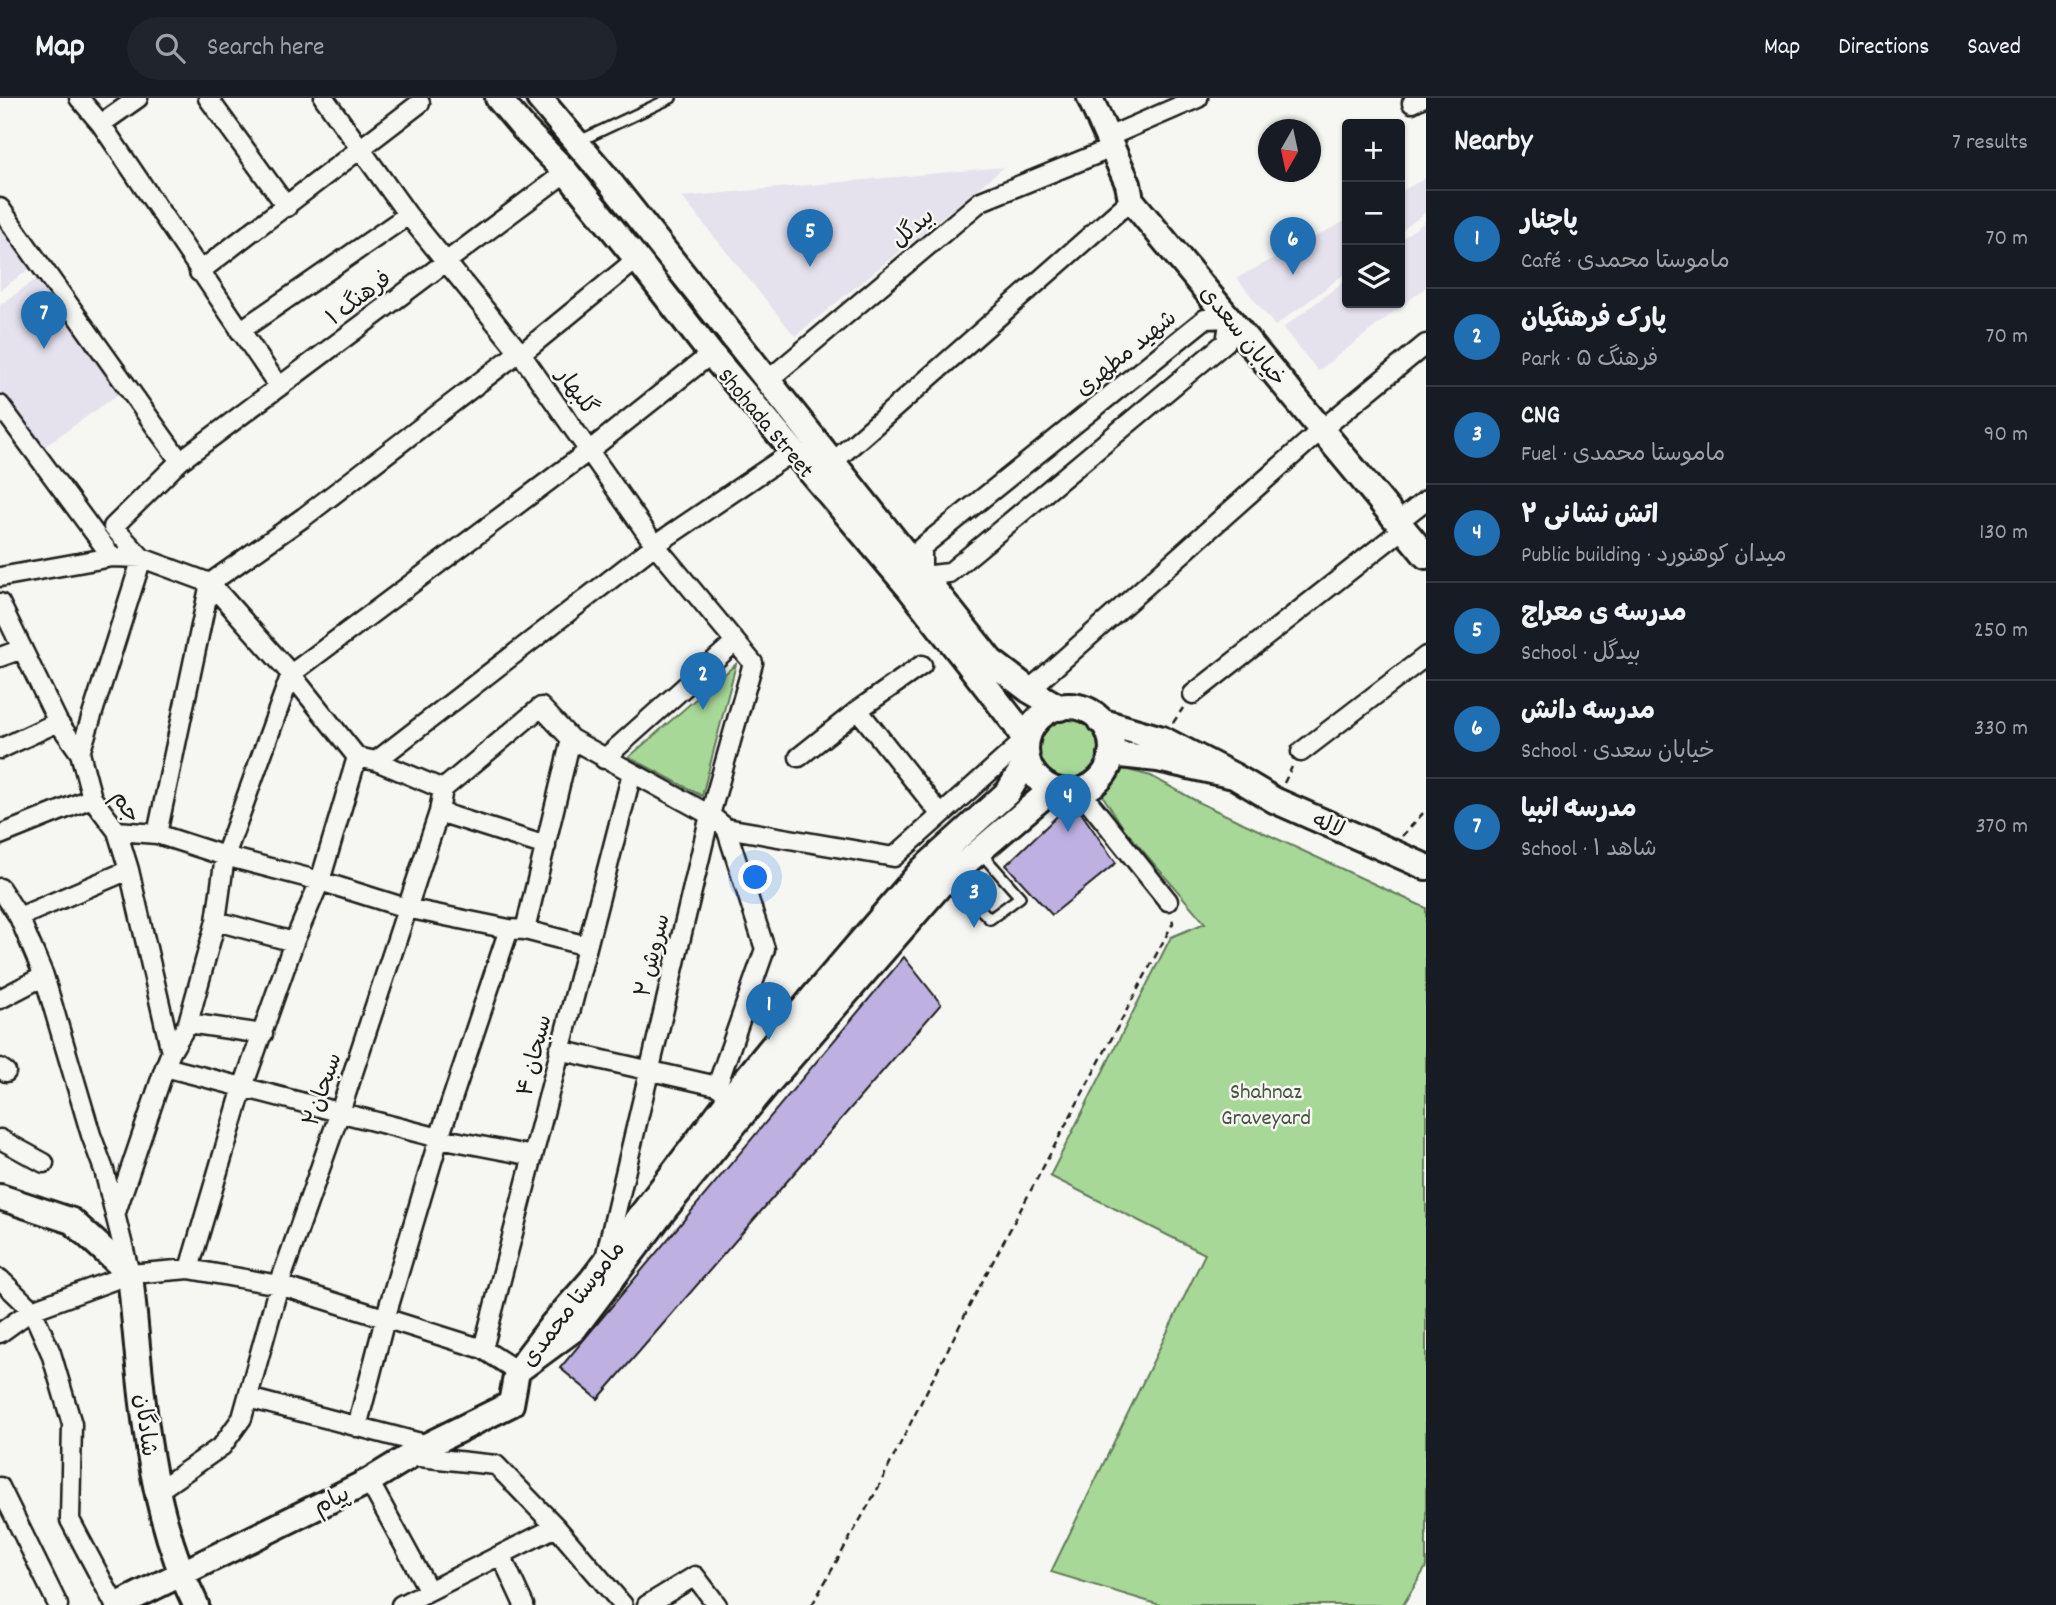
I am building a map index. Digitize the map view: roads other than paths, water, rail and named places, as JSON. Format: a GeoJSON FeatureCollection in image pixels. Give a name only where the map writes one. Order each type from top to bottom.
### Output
{"type":"FeatureCollection","features":[{"type":"Feature","properties":{"kind":"main road","name":"Shohada Street"},"geometry":{"type":"LineString","coordinates":[[498,98],[566,172],[792,452],[991,661],[1029,690],[1060,708]]}},
{"type":"Feature","properties":{"kind":"main road","name":"خیابان سعدی"},"geometry":{"type":"LineString","coordinates":[[1090,98],[1128,184],[1132,200],[1426,556]]}},
{"type":"Feature","properties":{"kind":"main road","name":"Shohada Street"},"geometry":{"type":"LineString","coordinates":[[541,99],[833,462],[999,703],[1026,751]]}},
{"type":"Feature","properties":{"kind":"main road"},"geometry":{"type":"LineString","coordinates":[[1100,721],[1107,730],[1111,754],[1102,777],[1092,786],[1080,791],[1052,789],[1032,773],[1026,742],[1034,723],[1060,708],[1082,709],[1100,721],[1162,739],[1234,776]]}},
{"type":"Feature","properties":{"kind":"main road","name":"ماموستا محمدی"},"geometry":{"type":"LineString","coordinates":[[517,1371],[552,1325],[591,1281],[724,1091],[901,892],[1008,793],[1026,751]]}},
{"type":"Feature","properties":{"kind":"main road"},"geometry":{"type":"LineString","coordinates":[[1111,754],[1158,759],[1234,776]]}},
{"type":"Feature","properties":{"kind":"main road","name":"لاله"},"geometry":{"type":"LineString","coordinates":[[1234,776],[1274,800],[1426,867]]}},
{"type":"Feature","properties":{"kind":"main road","name":"ماموستا محمدی"},"geometry":{"type":"LineString","coordinates":[[517,1371],[574,1329],[665,1209],[888,942],[942,883],[1052,789]]}},
{"type":"Feature","properties":{"kind":"main road"},"geometry":{"type":"LineString","coordinates":[[0,1197],[72,1221],[130,1274]]}},
{"type":"Feature","properties":{"kind":"main road","name":"شادگان"},"geometry":{"type":"LineString","coordinates":[[130,1274],[147,1435],[156,1492],[180,1573],[196,1605]]}},
{"type":"Feature","properties":{"kind":"main road","name":"پیام"},"geometry":{"type":"LineString","coordinates":[[117,1605],[369,1480],[511,1404],[517,1371]]}},
{"type":"Feature","properties":{"kind":"street"},"geometry":{"type":"LineString","coordinates":[[79,98],[101,124],[279,387]]}},
{"type":"Feature","properties":{"kind":"street"},"geometry":{"type":"LineString","coordinates":[[101,124],[138,98]]}},
{"type":"Feature","properties":{"kind":"street"},"geometry":{"type":"LineString","coordinates":[[208,98],[286,207]]}},
{"type":"Feature","properties":{"kind":"street","name":"گلبهار"},"geometry":{"type":"LineString","coordinates":[[324,98],[408,215],[520,353],[655,545],[753,663]]}},
{"type":"Feature","properties":{"kind":"street","name":"بیدگل"},"geometry":{"type":"LineString","coordinates":[[767,381],[981,201],[1110,143],[1198,98]]}},
{"type":"Feature","properties":{"kind":"street"},"geometry":{"type":"LineString","coordinates":[[199,272],[420,103]]}},
{"type":"Feature","properties":{"kind":"street","name":"فرهنگ ۱"},"geometry":{"type":"LineString","coordinates":[[142,558],[113,527],[180,461],[566,172]]}},
{"type":"Feature","properties":{"kind":"street"},"geometry":{"type":"LineString","coordinates":[[833,462],[1132,200]]}},
{"type":"Feature","properties":{"kind":"street"},"geometry":{"type":"LineString","coordinates":[[0,208],[180,461]]}},
{"type":"Feature","properties":{"kind":"street"},"geometry":{"type":"LineString","coordinates":[[240,331],[408,215]]}},
{"type":"Feature","properties":{"kind":"street"},"geometry":{"type":"LineString","coordinates":[[157,834],[211,583],[304,517],[520,353],[637,259]]}},
{"type":"Feature","properties":{"kind":"street"},"geometry":{"type":"LineString","coordinates":[[915,582],[949,573],[1226,342],[1230,318]]}},
{"type":"Feature","properties":{"kind":"street","name":"شهید مطهری"},"geometry":{"type":"LineString","coordinates":[[915,582],[922,547],[1205,319],[1230,318]]}},
{"type":"Feature","properties":{"kind":"street"},"geometry":{"type":"LineString","coordinates":[[1029,690],[1321,430],[1426,344]]}},
{"type":"Feature","properties":{"kind":"street"},"geometry":{"type":"LineString","coordinates":[[115,1215],[168,1059],[188,1023],[216,921],[225,856],[291,674],[590,450],[711,354]]}},
{"type":"Feature","properties":{"kind":"street"},"geometry":{"type":"LineString","coordinates":[[0,405],[112,557]]}},
{"type":"Feature","properties":{"kind":"street"},"geometry":{"type":"LineString","coordinates":[[376,761],[655,545],[792,452]]}},
{"type":"Feature","properties":{"kind":"street"},"geometry":{"type":"LineString","coordinates":[[1193,694],[1402,524],[1426,500]]}},
{"type":"Feature","properties":{"kind":"street"},"geometry":{"type":"LineString","coordinates":[[0,577],[112,557],[142,558],[211,583],[291,674],[356,757],[376,761],[443,789],[541,707],[571,739],[710,815],[726,828],[894,857],[942,815],[1026,751]]}},
{"type":"Feature","properties":{"kind":"street"},"geometry":{"type":"LineString","coordinates":[[80,753],[142,558]]}},
{"type":"Feature","properties":{"kind":"street","name":"جم"},"geometry":{"type":"LineString","coordinates":[[0,603],[58,722],[80,753],[92,798],[117,831],[129,870],[168,1059]]}},
{"type":"Feature","properties":{"kind":"street"},"geometry":{"type":"LineString","coordinates":[[604,759],[735,642]]}},
{"type":"Feature","properties":{"kind":"street"},"geometry":{"type":"LineString","coordinates":[[0,657],[22,649]]}},
{"type":"Feature","properties":{"kind":"street"},"geometry":{"type":"LineString","coordinates":[[1301,752],[1426,656]]}},
{"type":"Feature","properties":{"kind":"street","name":"سروش ۲"},"geometry":{"type":"LineString","coordinates":[[604,1261],[710,815],[753,663]]}},
{"type":"Feature","properties":{"kind":"street"},"geometry":{"type":"LineString","coordinates":[[799,757],[922,664]]}},
{"type":"Feature","properties":{"kind":"street"},"geometry":{"type":"LineString","coordinates":[[858,710],[942,815]]}},
{"type":"Feature","properties":{"kind":"street"},"geometry":{"type":"LineString","coordinates":[[0,748],[58,722]]}},
{"type":"Feature","properties":{"kind":"street"},"geometry":{"type":"LineString","coordinates":[[357,1427],[385,1319],[439,1138],[546,845],[571,739]]}},
{"type":"Feature","properties":{"kind":"street"},"geometry":{"type":"LineString","coordinates":[[189,1269],[243,1087],[294,942],[320,881],[356,757]]}},
{"type":"Feature","properties":{"kind":"street","name":"سبحان ۴"},"geometry":{"type":"LineString","coordinates":[[483,1349],[632,773]]}},
{"type":"Feature","properties":{"kind":"street","name":"سبحان۲"},"geometry":{"type":"LineString","coordinates":[[156,1492],[222,1446],[242,1418],[279,1285],[340,1112],[439,812],[443,789]]}},
{"type":"Feature","properties":{"kind":"street"},"geometry":{"type":"LineString","coordinates":[[1080,791],[1168,901]]}},
{"type":"Feature","properties":{"kind":"street"},"geometry":{"type":"LineString","coordinates":[[0,835],[92,798]]}},
{"type":"Feature","properties":{"kind":"street"},"geometry":{"type":"LineString","coordinates":[[439,812],[546,845]]}},
{"type":"Feature","properties":{"kind":"street"},"geometry":{"type":"LineString","coordinates":[[559,1050],[648,1069],[724,1091],[765,949],[726,828]]}},
{"type":"Feature","properties":{"kind":"street"},"geometry":{"type":"LineString","coordinates":[[117,831],[157,834],[406,908],[517,929],[587,946]]}},
{"type":"Feature","properties":{"kind":"street"},"geometry":{"type":"LineString","coordinates":[[10,911],[129,870]]}},
{"type":"Feature","properties":{"kind":"street"},"geometry":{"type":"LineString","coordinates":[[0,888],[44,976],[104,1170],[130,1274]]}},
{"type":"Feature","properties":{"kind":"street"},"geometry":{"type":"LineString","coordinates":[[216,921],[294,942]]}},
{"type":"Feature","properties":{"kind":"street"},"geometry":{"type":"LineString","coordinates":[[0,999],[44,976]]}},
{"type":"Feature","properties":{"kind":"street"},"geometry":{"type":"LineString","coordinates":[[188,1023],[263,1034]]}},
{"type":"Feature","properties":{"kind":"street"},"geometry":{"type":"LineString","coordinates":[[168,1059],[243,1087],[439,1138],[533,1156]]}},
{"type":"Feature","properties":{"kind":"street"},"geometry":{"type":"LineString","coordinates":[[0,1139],[44,1163]]}},
{"type":"Feature","properties":{"kind":"street"},"geometry":{"type":"LineString","coordinates":[[0,1333],[32,1310],[130,1274],[189,1269],[279,1285],[483,1349],[517,1371]]}},
{"type":"Feature","properties":{"kind":"street"},"geometry":{"type":"LineString","coordinates":[[0,1279],[32,1310],[51,1353],[72,1424],[70,1520],[117,1605]]}},
{"type":"Feature","properties":{"kind":"street"},"geometry":{"type":"LineString","coordinates":[[248,1398],[357,1427],[419,1451],[496,1465],[556,1527],[623,1605]]}},
{"type":"Feature","properties":{"kind":"street"},"geometry":{"type":"LineString","coordinates":[[369,1480],[429,1591]]}},
{"type":"Feature","properties":{"kind":"street"},"geometry":{"type":"LineString","coordinates":[[0,1487],[58,1605]]}},
{"type":"Feature","properties":{"kind":"street"},"geometry":{"type":"LineString","coordinates":[[401,1605],[556,1527]]}},
{"type":"Feature","properties":{"kind":"street"},"geometry":{"type":"LineString","coordinates":[[501,1555],[524,1605]]}},
{"type":"Feature","properties":{"kind":"street"},"geometry":{"type":"LineString","coordinates":[[647,1605],[695,1576],[717,1605]]}},
{"type":"Feature","properties":{"kind":"lane"},"geometry":{"type":"LineString","coordinates":[[576,142],[671,98]]}},
{"type":"Feature","properties":{"kind":"lane"},"geometry":{"type":"LineString","coordinates":[[942,883],[974,903],[990,919],[1020,897],[978,850]]}},
{"type":"Feature","properties":{"kind":"place","name":"مدرسه ی معراج"},"geometry":{"type":"Point","coordinates":[810,267]}},
{"type":"Feature","properties":{"kind":"place","name":"مدرسه دانش"},"geometry":{"type":"Point","coordinates":[1293,275]}},
{"type":"Feature","properties":{"kind":"place","name":"مدرسه انبیا"},"geometry":{"type":"Point","coordinates":[44,349]}},
{"type":"Feature","properties":{"kind":"place","name":"پارک فرهنگیان"},"geometry":{"type":"Point","coordinates":[703,710]}},
{"type":"Feature","properties":{"kind":"place","name":"اتش نشانی ۲"},"geometry":{"type":"Point","coordinates":[1068,832]}},
{"type":"Feature","properties":{"kind":"place","name":"CNG"},"geometry":{"type":"Point","coordinates":[974,928]}},
{"type":"Feature","properties":{"kind":"place","name":"پاچنار"},"geometry":{"type":"Point","coordinates":[769,1040]}},
{"type":"Feature","properties":{"kind":"park label","name":"Shahnaz Graveyard"},"geometry":{"type":"Point","coordinates":[1266,1103]}}]}
